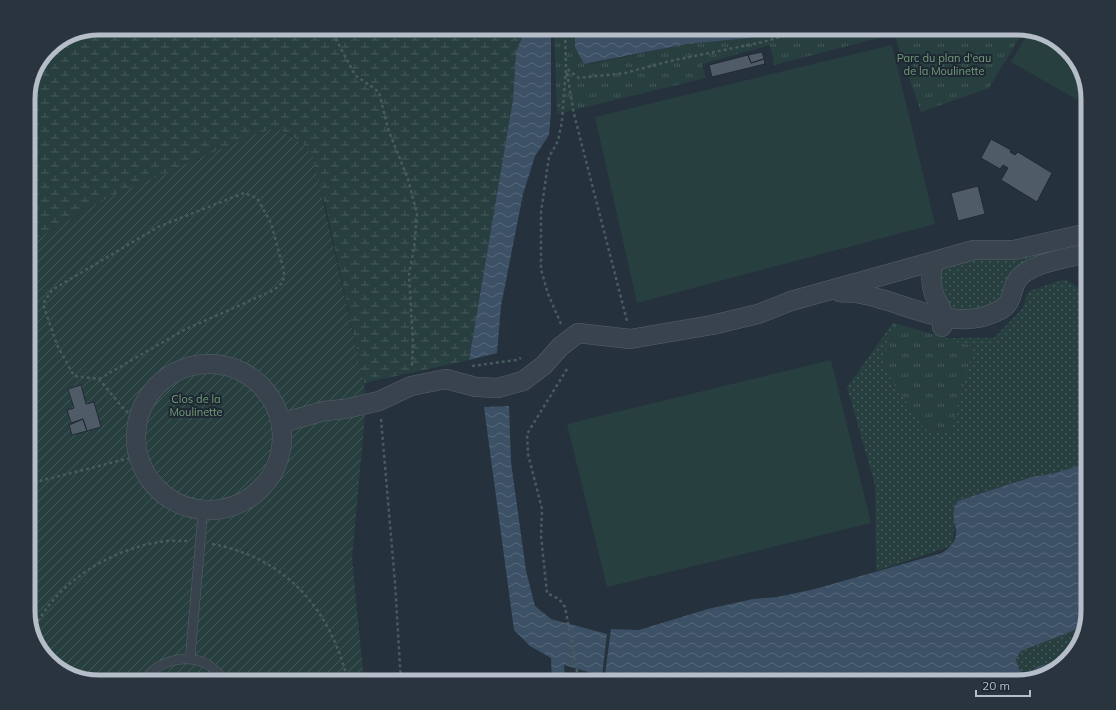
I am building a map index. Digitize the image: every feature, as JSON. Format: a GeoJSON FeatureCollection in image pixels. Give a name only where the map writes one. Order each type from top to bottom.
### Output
{"type":"FeatureCollection","features":[{"type":"Feature","properties":{"kind":"street"},"geometry":{"type":"LineString","coordinates":[[281,424],[324,411],[345,409],[379,401],[411,386],[446,379],[476,387],[498,388],[523,380],[544,365],[560,346],[567,334],[578,333],[630,339],[712,325],[750,316],[791,301],[831,292],[974,250],[1014,250],[1081,235]]}},
{"type":"Feature","properties":{"kind":"street"},"geometry":{"type":"LineString","coordinates":[[831,292],[861,294],[943,324],[991,314],[1002,309],[1009,302],[1016,280],[1037,265],[1081,255]]}},
{"type":"Feature","properties":{"kind":"street"},"geometry":{"type":"LineString","coordinates":[[934,262],[931,274],[933,292],[943,324]]}},
{"type":"Feature","properties":{"kind":"street"},"geometry":{"type":"LineString","coordinates":[[206,363],[231,366],[252,377],[270,394],[281,424],[283,440],[278,463],[267,484],[249,500],[227,509],[203,510],[181,505],[162,493],[147,477],[138,456],[136,438],[137,421],[146,398],[162,380],[183,368],[206,363]]}},
{"type":"Feature","properties":{"kind":"lane"},"geometry":{"type":"LineString","coordinates":[[190,659],[203,510]]}},
{"type":"Feature","properties":{"kind":"lane"},"geometry":{"type":"LineString","coordinates":[[150,675],[158,666],[174,660],[190,659],[205,663],[220,675]]}},
{"type":"Feature","properties":{"kind":"path"},"geometry":{"type":"LineString","coordinates":[[334,35],[355,75],[379,92],[388,129],[408,179],[417,214],[414,249],[409,273],[413,344],[411,386]]}},
{"type":"Feature","properties":{"kind":"path"},"geometry":{"type":"LineString","coordinates":[[565,35],[566,68],[562,121],[558,141],[549,157],[541,212],[541,269],[557,319],[567,334],[572,352],[571,362],[527,434],[528,454],[542,509],[541,543],[547,593],[559,599],[565,607],[578,675]]}},
{"type":"Feature","properties":{"kind":"path"},"geometry":{"type":"LineString","coordinates":[[566,68],[579,78],[625,73],[670,60],[763,42],[787,35]]}},
{"type":"Feature","properties":{"kind":"path"},"geometry":{"type":"LineString","coordinates":[[566,68],[574,114],[627,320],[630,339]]}},
{"type":"Feature","properties":{"kind":"path"},"geometry":{"type":"LineString","coordinates":[[99,379],[184,330],[274,290],[283,282],[284,271],[271,223],[257,198],[244,193],[158,227],[52,290],[43,304],[57,345],[74,376],[99,379],[122,407],[137,421]]}},
{"type":"Feature","properties":{"kind":"path"},"geometry":{"type":"LineString","coordinates":[[379,401],[395,583],[401,675]]}},
{"type":"Feature","properties":{"kind":"path"},"geometry":{"type":"LineString","coordinates":[[35,482],[138,456]]}},
{"type":"Feature","properties":{"kind":"green space"},"geometry":{"type":"Polygon","coordinates":[[[99,35],[523,35],[516,52],[513,99],[469,360],[364,383],[326,207],[305,146],[290,134],[274,128],[237,142],[110,197],[35,240],[35,95],[37,82],[46,63],[54,54],[63,46],[75,40],[87,36],[99,35]]]}},
{"type":"Feature","properties":{"kind":"green space","name":"Parc du plan d'eau de la Moulinette"},"geometry":{"type":"Polygon","coordinates":[[[554,35],[575,35],[575,47],[591,64],[687,44],[749,38],[758,35],[890,35],[774,65],[770,45],[702,64],[706,78],[557,114],[554,35]]]}},
{"type":"Feature","properties":{"kind":"green space","name":"Parc du plan d'eau de la Moulinette"},"geometry":{"type":"Polygon","coordinates":[[[894,35],[1021,35],[989,88],[921,112],[894,35]]]}},
{"type":"Feature","properties":{"kind":"green space"},"geometry":{"type":"Polygon","coordinates":[[[1026,36],[1038,38],[1053,46],[1070,63],[1078,78],[1081,102],[1011,62],[1026,36]]]}},
{"type":"Feature","properties":{"kind":"green space"},"geometry":{"type":"Polygon","coordinates":[[[892,45],[935,224],[637,303],[595,117],[892,45]]]}},
{"type":"Feature","properties":{"kind":"green space","name":"Clos de la Moulinette"},"geometry":{"type":"Polygon","coordinates":[[[274,128],[296,139],[313,157],[364,383],[366,404],[352,558],[363,675],[99,675],[78,672],[63,664],[48,650],[37,628],[35,615],[35,240],[110,197],[237,142],[274,128]]]}},
{"type":"Feature","properties":{"kind":"green space"},"geometry":{"type":"Polygon","coordinates":[[[1081,234],[1081,255],[1037,265],[1009,302],[945,318],[934,262],[1081,234]]]}},
{"type":"Feature","properties":{"kind":"green space"},"geometry":{"type":"Polygon","coordinates":[[[1065,279],[1081,289],[1081,467],[958,501],[952,546],[876,571],[875,485],[847,387],[893,323],[946,338],[994,338],[1022,309],[1029,291],[1065,279]]]}},
{"type":"Feature","properties":{"kind":"green space"},"geometry":{"type":"Polygon","coordinates":[[[893,323],[974,347],[950,433],[924,429],[882,365],[893,323]]]}},
{"type":"Feature","properties":{"kind":"green space"},"geometry":{"type":"Polygon","coordinates":[[[831,360],[871,523],[607,587],[567,424],[831,360]]]}},
{"type":"Feature","properties":{"kind":"green space"},"geometry":{"type":"Polygon","coordinates":[[[1079,629],[1070,647],[1057,661],[1037,667],[1029,674],[1022,673],[1017,664],[1016,659],[1021,651],[1079,629]]]}},
{"type":"Feature","properties":{"kind":"water"},"geometry":{"type":"Polygon","coordinates":[[[523,35],[551,35],[551,111],[549,135],[535,156],[523,194],[501,306],[497,353],[469,360],[513,99],[516,52],[523,35]]]}},
{"type":"Feature","properties":{"kind":"water"},"geometry":{"type":"Polygon","coordinates":[[[575,35],[758,35],[749,38],[687,44],[584,64],[575,47],[575,35]]]}},
{"type":"Feature","properties":{"kind":"water"},"geometry":{"type":"Polygon","coordinates":[[[509,406],[511,462],[526,571],[535,606],[551,619],[607,634],[602,675],[564,665],[565,675],[552,675],[551,658],[530,646],[514,630],[484,407],[509,406]]]}},
{"type":"Feature","properties":{"kind":"water"},"geometry":{"type":"Polygon","coordinates":[[[1081,465],[1081,611],[1079,628],[1021,651],[1016,659],[1019,669],[1025,674],[605,675],[611,629],[639,630],[708,609],[753,599],[778,597],[815,589],[942,553],[955,540],[956,527],[954,508],[958,501],[1032,477],[1052,474],[1081,465]]]}},
{"type":"Feature","properties":{"kind":"water"},"geometry":{"type":"Polygon","coordinates":[[[1057,661],[1041,670],[1029,674],[1037,667],[1057,661]]]}},
{"type":"Feature","properties":{"kind":"building"},"geometry":{"type":"Polygon","coordinates":[[[762,52],[764,59],[751,63],[748,55],[762,52]]]}},
{"type":"Feature","properties":{"kind":"building"},"geometry":{"type":"Polygon","coordinates":[[[748,55],[751,63],[764,59],[765,64],[712,77],[709,65],[748,55]]]}},
{"type":"Feature","properties":{"kind":"building"},"geometry":{"type":"Polygon","coordinates":[[[991,139],[1011,150],[1010,152],[1015,155],[1018,152],[1052,173],[1037,202],[1001,180],[1008,168],[1003,165],[1000,169],[981,158],[991,139]]]}},
{"type":"Feature","properties":{"kind":"building"},"geometry":{"type":"Polygon","coordinates":[[[978,186],[985,214],[958,221],[951,193],[978,186]]]}},
{"type":"Feature","properties":{"kind":"building"},"geometry":{"type":"Polygon","coordinates":[[[81,385],[86,404],[94,402],[101,427],[87,431],[83,419],[71,423],[67,410],[74,408],[68,389],[81,385]]]}},
{"type":"Feature","properties":{"kind":"building"},"geometry":{"type":"Polygon","coordinates":[[[83,419],[87,431],[72,435],[69,425],[83,419]]]}}]}
